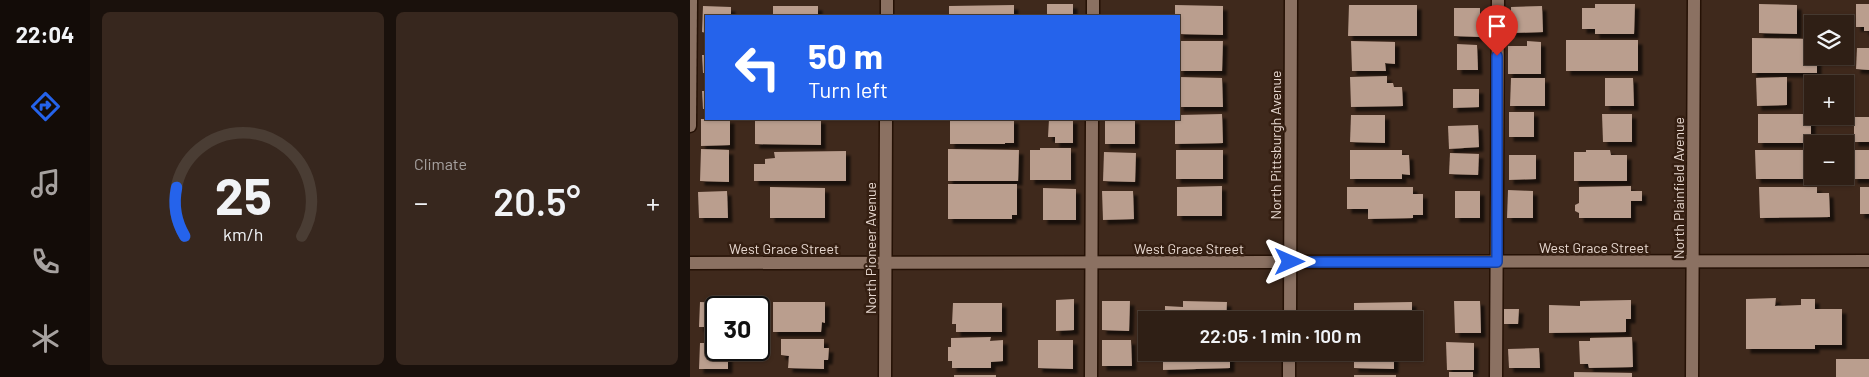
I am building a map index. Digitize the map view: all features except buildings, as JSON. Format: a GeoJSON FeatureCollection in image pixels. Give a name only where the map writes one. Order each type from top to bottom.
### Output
{"type":"FeatureCollection","features":[{"type":"Feature","properties":{"kind":"street"},"geometry":{"type":"LineString","coordinates":[[690,126],[691,0]]}},
{"type":"Feature","properties":{"kind":"street"},"geometry":{"type":"LineString","coordinates":[[886,15],[887,0]]}},
{"type":"Feature","properties":{"kind":"street"},"geometry":{"type":"LineString","coordinates":[[1093,0],[1093,15]]}},
{"type":"Feature","properties":{"kind":"street","name":"North Pittsburgh Avenue"},"geometry":{"type":"LineString","coordinates":[[1290,311],[1291,0]]}},
{"type":"Feature","properties":{"kind":"street"},"geometry":{"type":"LineString","coordinates":[[1496,377],[1498,0]]}},
{"type":"Feature","properties":{"kind":"street","name":"North Plainfield Avenue"},"geometry":{"type":"LineString","coordinates":[[1692,377],[1694,0]]}},
{"type":"Feature","properties":{"kind":"street","name":"North Pioneer Avenue"},"geometry":{"type":"LineString","coordinates":[[885,377],[886,120]]}},
{"type":"Feature","properties":{"kind":"street"},"geometry":{"type":"LineString","coordinates":[[1091,377],[1092,120]]}},
{"type":"Feature","properties":{"kind":"street","name":"West Grace Street"},"geometry":{"type":"LineString","coordinates":[[690,263],[1869,261]]}},
{"type":"Feature","properties":{"kind":"street"},"geometry":{"type":"LineString","coordinates":[[1289,377],[1290,361]]}},
{"type":"Feature","properties":{"kind":"route"},"geometry":{"type":"LineString","coordinates":[[1290,262],[1497,262],[1497,56]]}}]}
